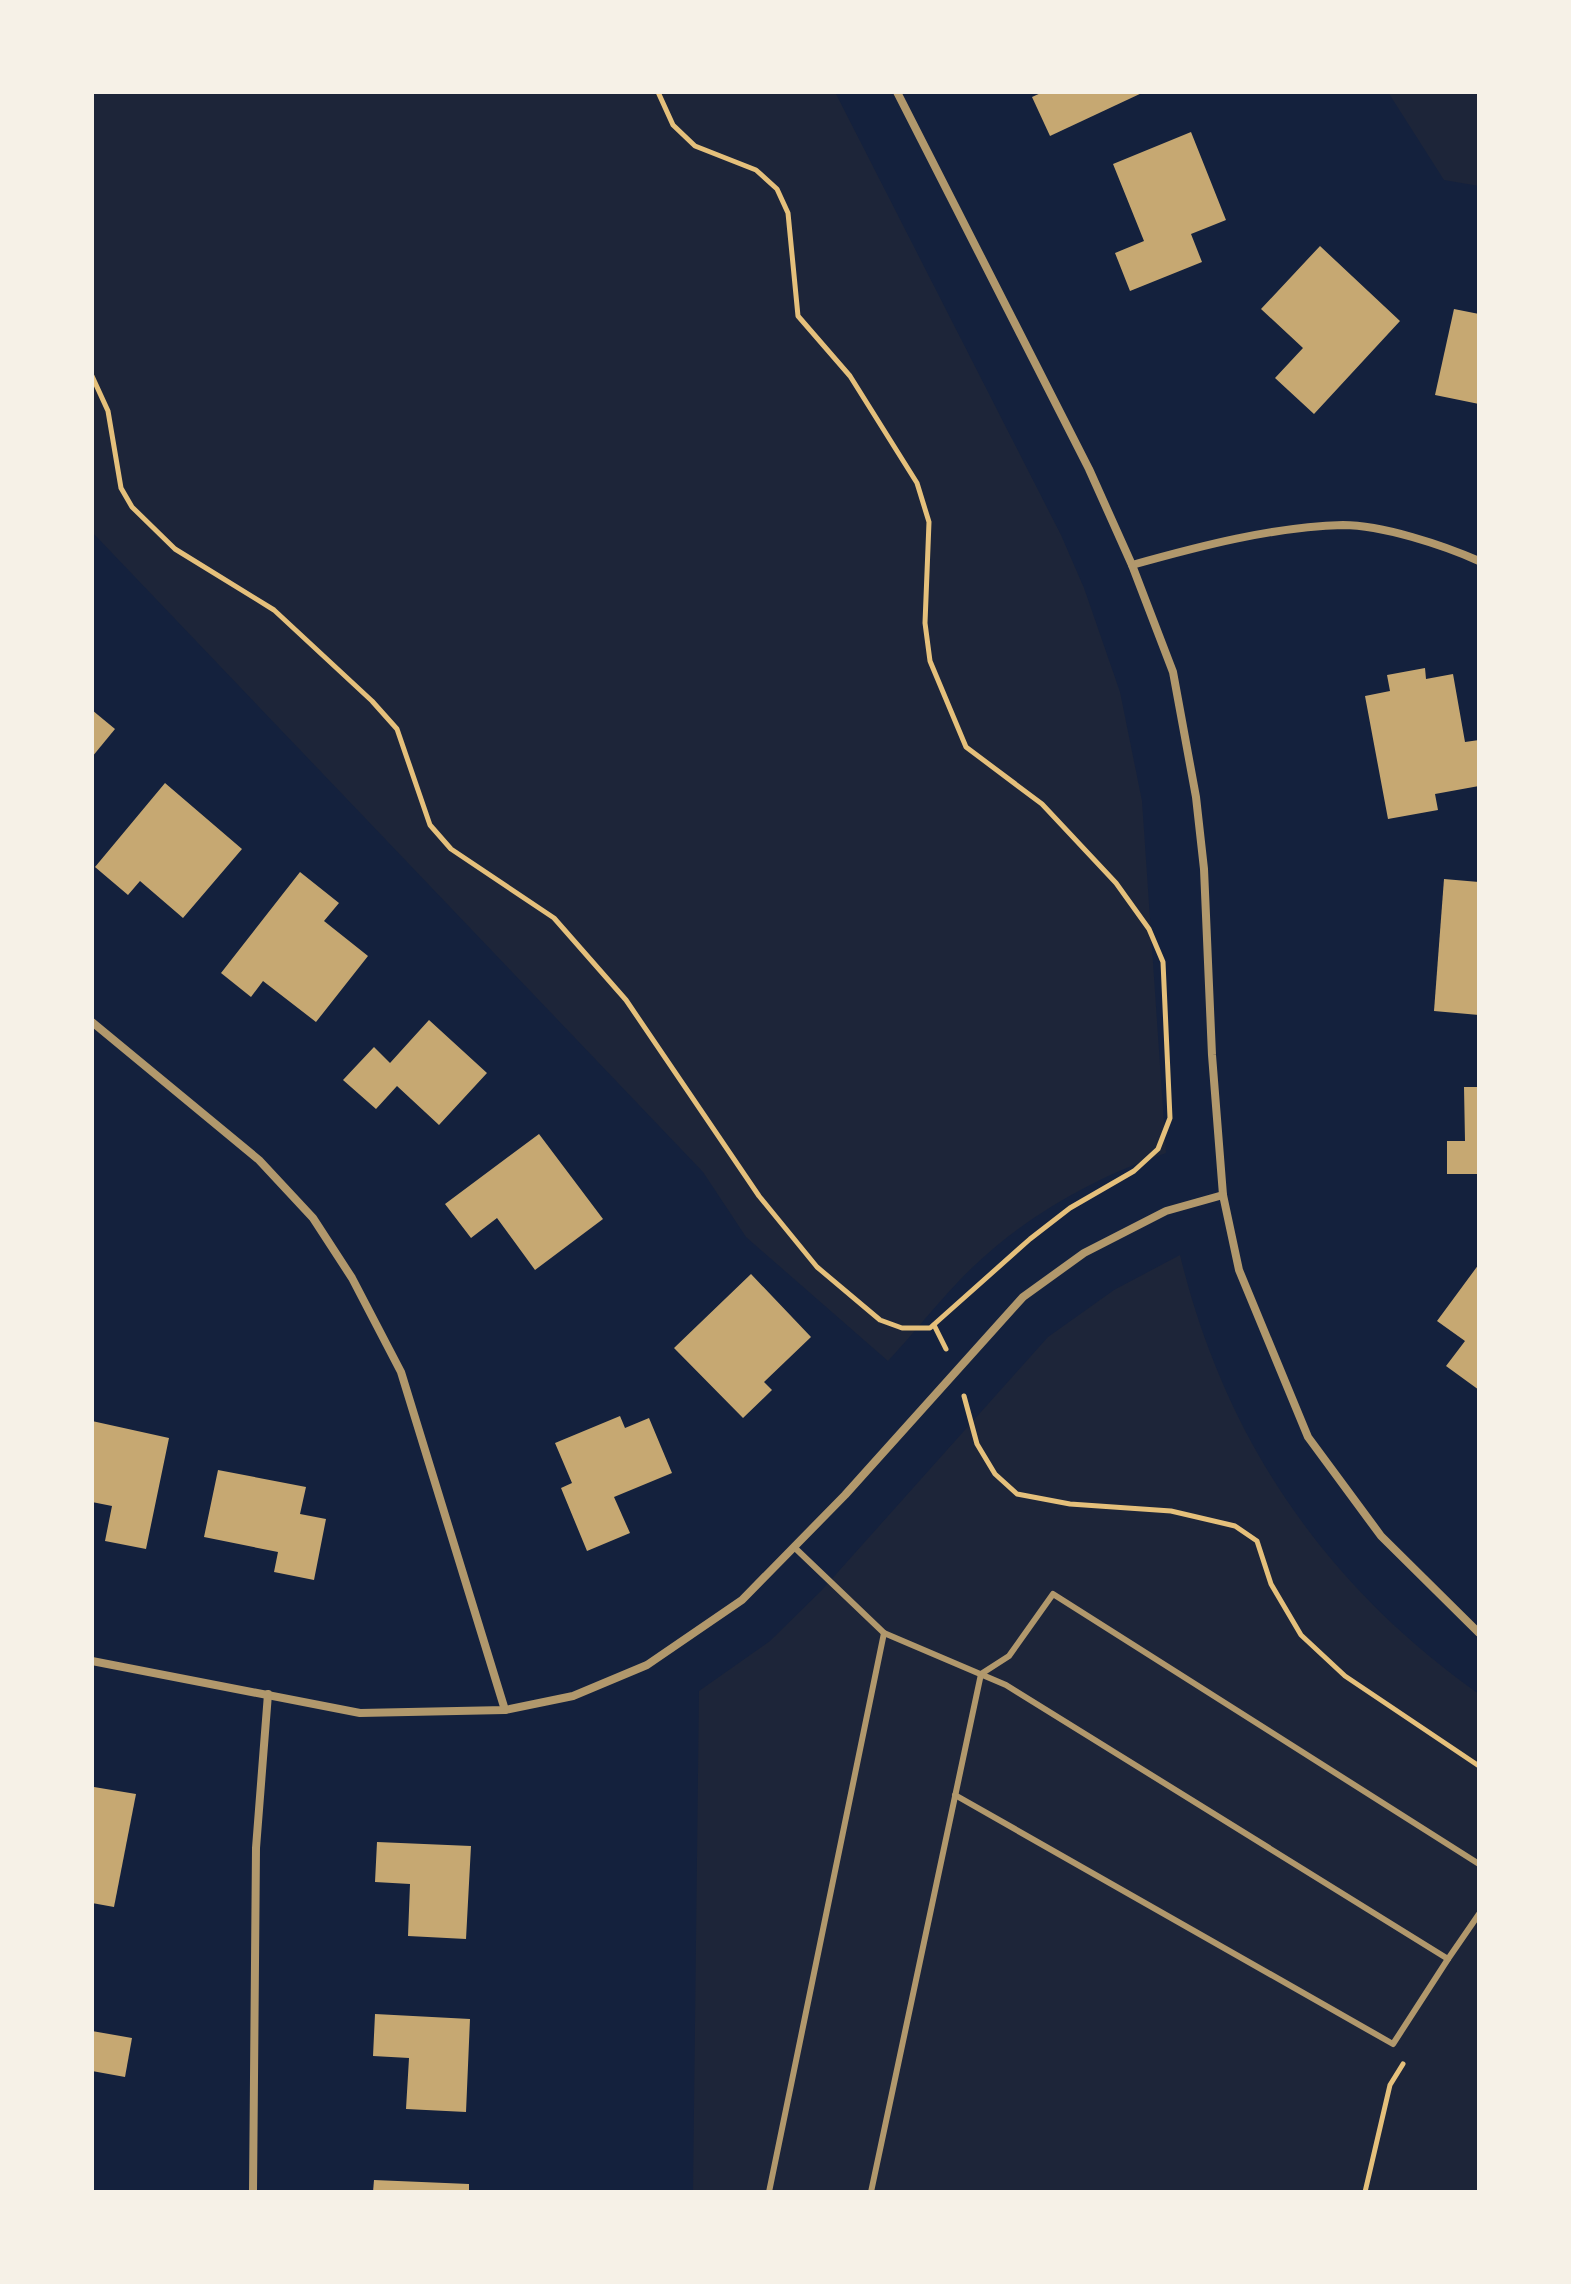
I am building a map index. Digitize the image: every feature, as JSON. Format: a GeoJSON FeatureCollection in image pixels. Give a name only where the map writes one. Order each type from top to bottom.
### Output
{"type":"FeatureCollection","features":[{"type":"Feature","properties":{"kind":"street"},"geometry":{"type":"LineString","coordinates":[[897,92],[1089,469],[1132,565],[1173,672],[1196,797],[1204,869],[1212,1055],[1223,1195],[1239,1270],[1308,1437],[1381,1536],[1479,1633]]}},
{"type":"Feature","properties":{"kind":"street"},"geometry":{"type":"LineString","coordinates":[[1132,565],[1254,535],[1345,525],[1406,537],[1479,561]]}},
{"type":"Feature","properties":{"kind":"street"},"geometry":{"type":"LineString","coordinates":[[92,1022],[259,1160],[313,1218],[352,1278],[401,1372],[505,1710]]}},
{"type":"Feature","properties":{"kind":"street"},"geometry":{"type":"LineString","coordinates":[[92,1661],[360,1713],[505,1710],[573,1696],[647,1665],[742,1600],[1023,1297],[1084,1253],[1166,1211],[1223,1195]]}},
{"type":"Feature","properties":{"kind":"street"},"geometry":{"type":"LineString","coordinates":[[253,2192],[256,1848],[268,1694]]}},
{"type":"Feature","properties":{"kind":"lane"},"geometry":{"type":"LineString","coordinates":[[794,1547],[884,1633],[1019,1693],[1448,1959]]}},
{"type":"Feature","properties":{"kind":"lane"},"geometry":{"type":"LineString","coordinates":[[871,2192],[981,1674],[1009,1656],[1053,1594],[1479,1864]]}},
{"type":"Feature","properties":{"kind":"lane"},"geometry":{"type":"LineString","coordinates":[[769,2192],[884,1633]]}},
{"type":"Feature","properties":{"kind":"lane"},"geometry":{"type":"LineString","coordinates":[[955,1795],[1393,2044],[1479,1914]]}},
{"type":"Feature","properties":{"kind":"path"},"geometry":{"type":"LineString","coordinates":[[92,376],[108,411],[121,488],[132,507],[175,549],[274,610],[397,729],[430,825],[451,849],[554,918],[603,972],[626,1000],[759,1196],[817,1267],[880,1320],[902,1328],[930,1328],[1030,1239],[1070,1208],[1134,1171],[1158,1149],[1170,1118],[1163,962],[1149,929],[1116,883],[1042,804],[966,747],[930,661],[925,623],[929,522],[917,483],[850,376],[798,316],[788,213],[777,189],[756,170],[695,146],[673,125],[658,92]]}},
{"type":"Feature","properties":{"kind":"path"},"geometry":{"type":"LineString","coordinates":[[934,1325],[955,1369],[977,1444],[995,1474],[1017,1494],[1070,1504],[1171,1511],[1235,1526],[1257,1541],[1271,1584],[1301,1635],[1345,1676],[1479,1766]]}},
{"type":"Feature","properties":{"kind":"path"},"geometry":{"type":"LineString","coordinates":[[1365,2192],[1390,2085],[1410,2052]]}},
{"type":"Feature","properties":{"kind":"shaded area"},"geometry":{"type":"Polygon","coordinates":[[[92,92],[835,92],[1061,535],[1084,588],[1120,692],[1142,801],[1166,1153],[1089,1185],[1018,1229],[964,1276],[888,1361],[746,1237],[703,1172],[92,532],[92,92]]]}},
{"type":"Feature","properties":{"kind":"shaded area"},"geometry":{"type":"Polygon","coordinates":[[[1388,92],[1479,92],[1479,186],[1444,180],[1388,92]]]}},
{"type":"Feature","properties":{"kind":"shaded area"},"geometry":{"type":"Polygon","coordinates":[[[1180,1255],[1199,1323],[1224,1386],[1254,1446],[1289,1503],[1329,1556],[1374,1605],[1424,1651],[1479,1694],[1479,2192],[693,2192],[699,1691],[770,1641],[821,1591],[1048,1337],[1114,1290],[1180,1255]]]}},
{"type":"Feature","properties":{"kind":"building"},"geometry":{"type":"Polygon","coordinates":[[[1043,92],[1144,92],[1050,136],[1032,97],[1043,92]]]}},
{"type":"Feature","properties":{"kind":"building"},"geometry":{"type":"Polygon","coordinates":[[[1191,132],[1226,220],[1191,234],[1202,262],[1130,291],[1115,253],[1144,241],[1113,164],[1191,132]]]}},
{"type":"Feature","properties":{"kind":"building"},"geometry":{"type":"Polygon","coordinates":[[[1320,246],[1400,321],[1314,414],[1275,378],[1303,348],[1261,309],[1320,246]]]}},
{"type":"Feature","properties":{"kind":"building"},"geometry":{"type":"Polygon","coordinates":[[[1454,309],[1479,314],[1479,404],[1435,395],[1454,309]]]}},
{"type":"Feature","properties":{"kind":"building"},"geometry":{"type":"Polygon","coordinates":[[[1425,668],[1426,679],[1453,674],[1465,742],[1479,740],[1479,786],[1435,794],[1438,810],[1388,819],[1365,696],[1390,691],[1387,675],[1425,668]]]}},
{"type":"Feature","properties":{"kind":"building"},"geometry":{"type":"Polygon","coordinates":[[[92,710],[115,729],[92,757],[92,710]]]}},
{"type":"Feature","properties":{"kind":"building"},"geometry":{"type":"Polygon","coordinates":[[[165,783],[242,849],[183,918],[140,881],[128,895],[95,867],[165,783]]]}},
{"type":"Feature","properties":{"kind":"building"},"geometry":{"type":"Polygon","coordinates":[[[300,872],[339,903],[324,921],[368,956],[316,1022],[263,981],[251,997],[221,973],[300,872]]]}},
{"type":"Feature","properties":{"kind":"building"},"geometry":{"type":"Polygon","coordinates":[[[1444,879],[1479,882],[1479,1015],[1434,1011],[1444,879]]]}},
{"type":"Feature","properties":{"kind":"building"},"geometry":{"type":"Polygon","coordinates":[[[429,1020],[487,1073],[439,1125],[397,1086],[376,1109],[343,1080],[374,1047],[390,1063],[429,1020]]]}},
{"type":"Feature","properties":{"kind":"building"},"geometry":{"type":"Polygon","coordinates":[[[1464,1087],[1479,1087],[1479,1174],[1447,1174],[1447,1141],[1465,1141],[1464,1087]]]}},
{"type":"Feature","properties":{"kind":"building"},"geometry":{"type":"Polygon","coordinates":[[[539,1134],[603,1219],[535,1270],[497,1218],[471,1238],[445,1204],[539,1134]]]}},
{"type":"Feature","properties":{"kind":"building"},"geometry":{"type":"Polygon","coordinates":[[[1479,1264],[1479,1390],[1446,1366],[1465,1341],[1437,1321],[1479,1264]]]}},
{"type":"Feature","properties":{"kind":"building"},"geometry":{"type":"Polygon","coordinates":[[[751,1274],[811,1337],[764,1382],[772,1390],[743,1418],[674,1348],[751,1274]]]}},
{"type":"Feature","properties":{"kind":"building"},"geometry":{"type":"Polygon","coordinates":[[[620,1416],[625,1428],[649,1418],[672,1473],[614,1497],[630,1533],[587,1551],[561,1488],[572,1483],[555,1443],[620,1416]]]}},
{"type":"Feature","properties":{"kind":"building"},"geometry":{"type":"Polygon","coordinates":[[[92,1421],[169,1438],[146,1549],[105,1541],[112,1506],[92,1502],[92,1421]]]}},
{"type":"Feature","properties":{"kind":"building"},"geometry":{"type":"Polygon","coordinates":[[[218,1470],[306,1487],[300,1514],[326,1519],[314,1580],[274,1572],[278,1552],[204,1537],[218,1470]]]}},
{"type":"Feature","properties":{"kind":"building"},"geometry":{"type":"Polygon","coordinates":[[[94,1787],[136,1794],[114,1907],[92,1903],[94,1787]]]}},
{"type":"Feature","properties":{"kind":"building"},"geometry":{"type":"Polygon","coordinates":[[[377,1842],[471,1846],[466,1939],[408,1936],[410,1884],[375,1882],[377,1842]]]}},
{"type":"Feature","properties":{"kind":"building"},"geometry":{"type":"Polygon","coordinates":[[[375,2014],[470,2019],[466,2112],[406,2109],[409,2058],[373,2056],[375,2014]]]}},
{"type":"Feature","properties":{"kind":"building"},"geometry":{"type":"Polygon","coordinates":[[[92,2031],[132,2038],[125,2077],[92,2071],[92,2031]]]}},
{"type":"Feature","properties":{"kind":"building"},"geometry":{"type":"Polygon","coordinates":[[[374,2180],[469,2184],[469,2192],[373,2192],[374,2180]]]}}]}
